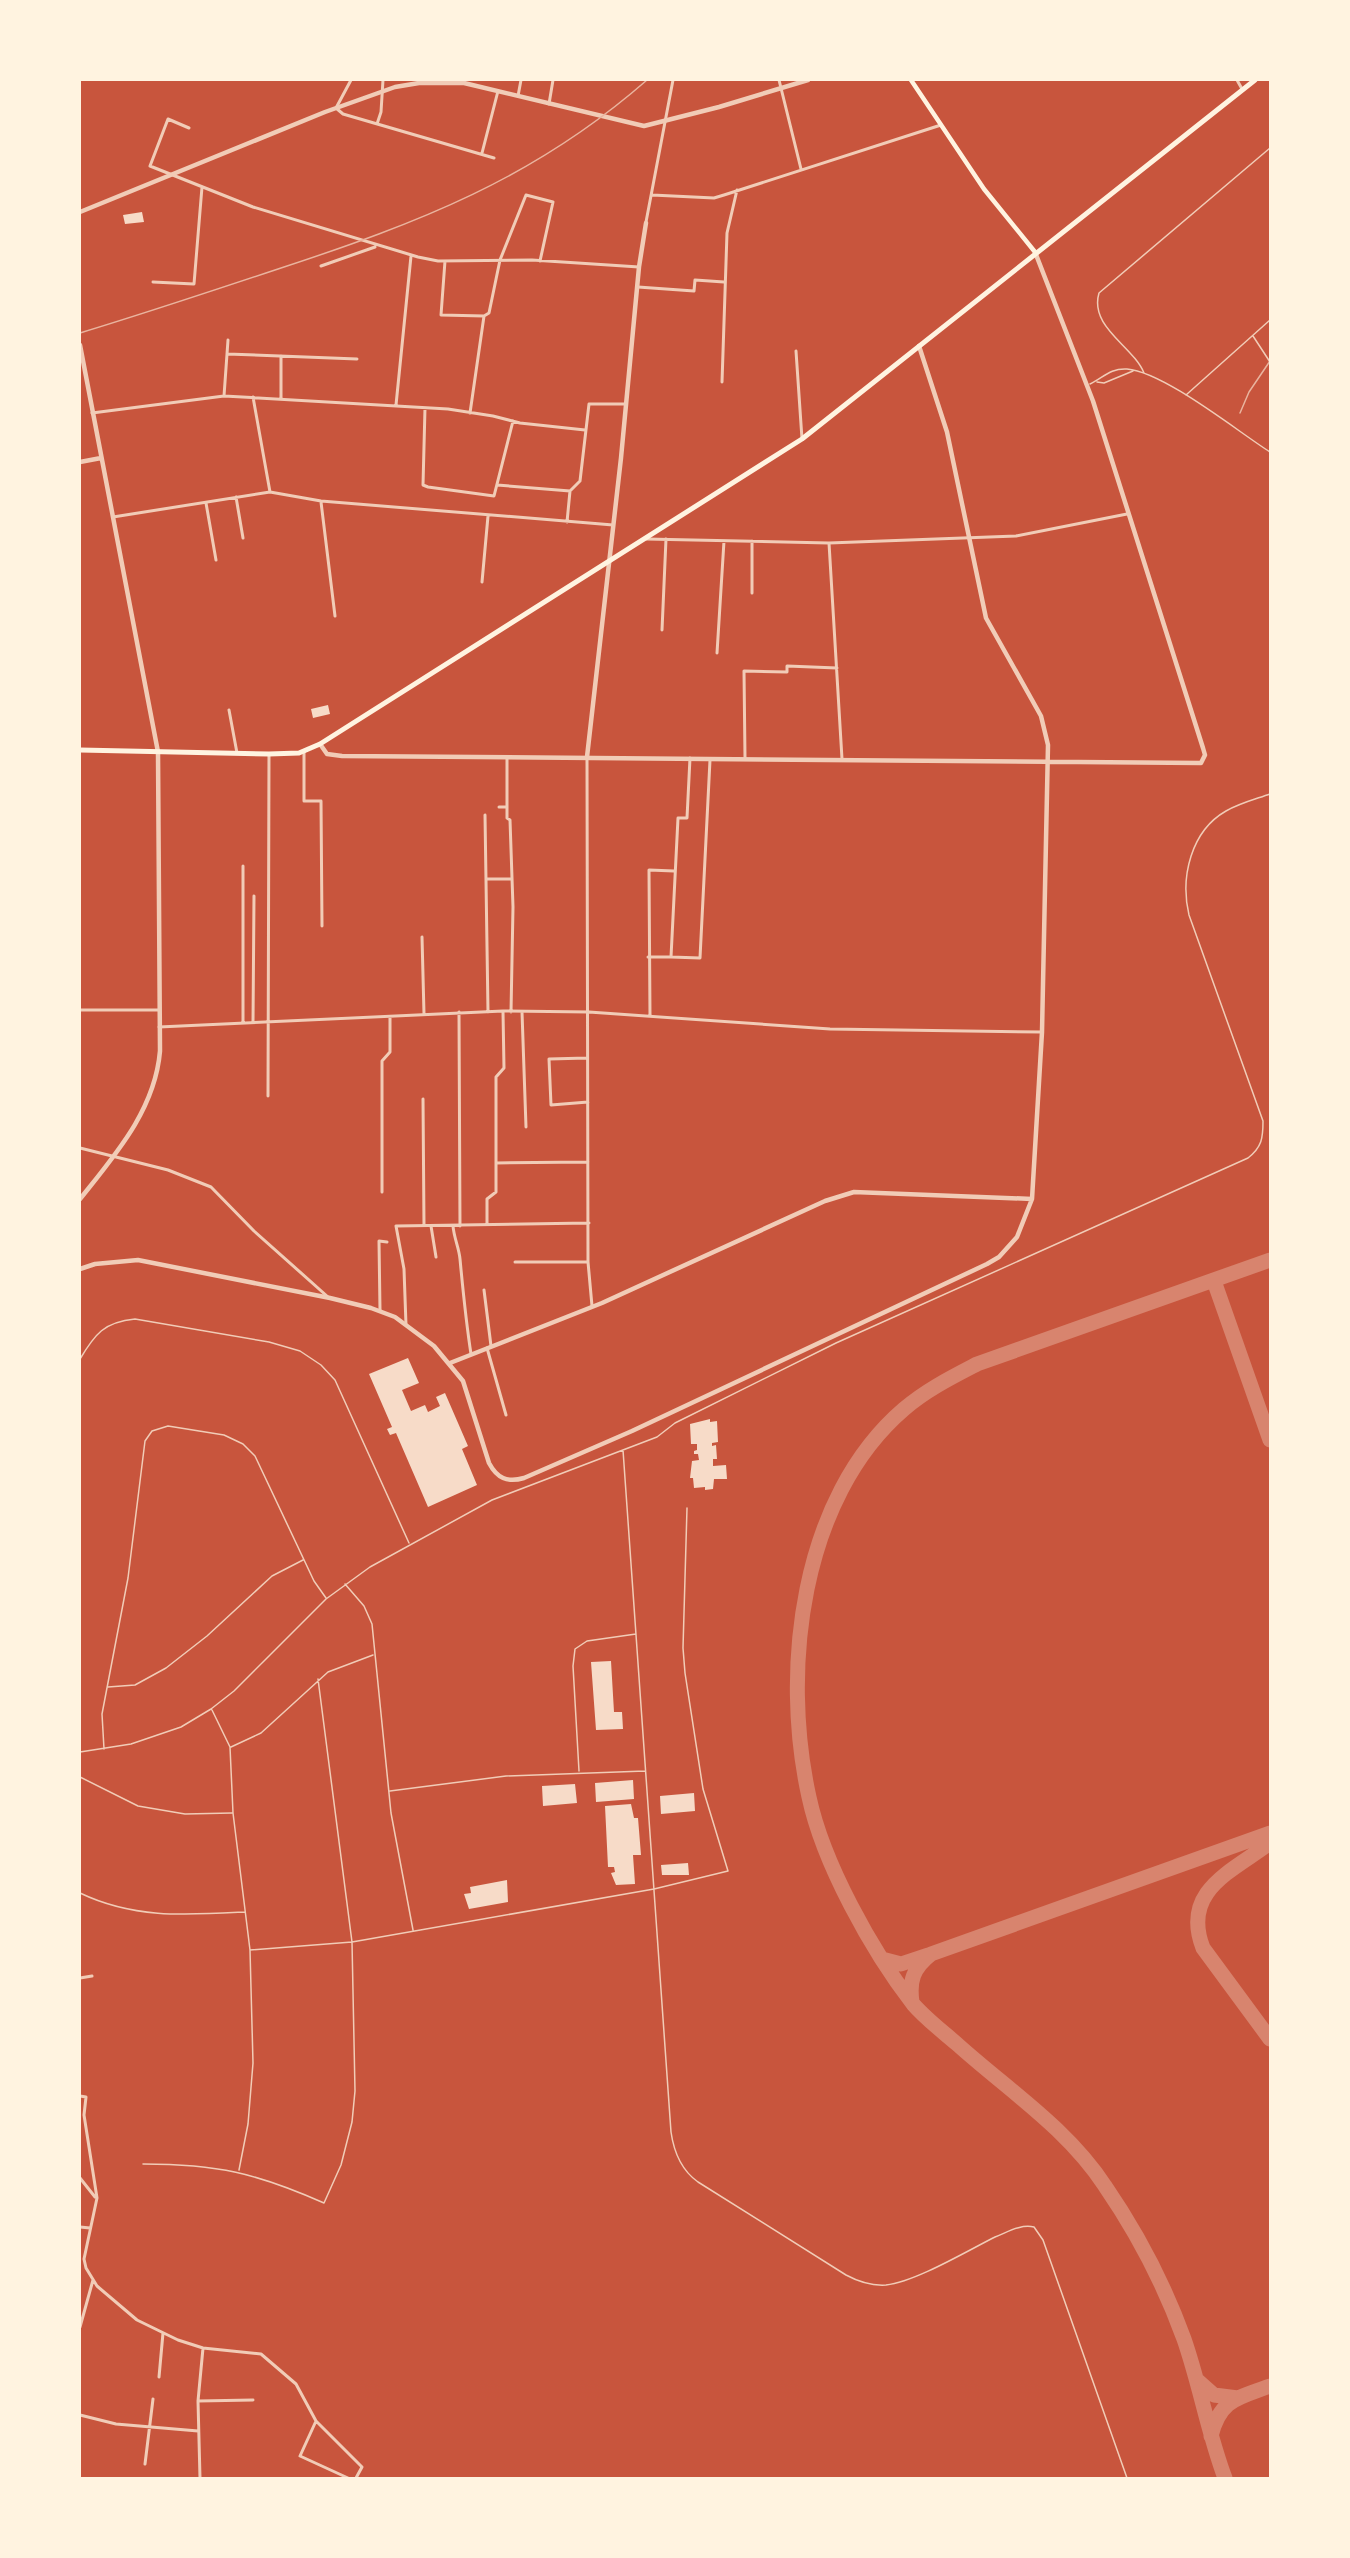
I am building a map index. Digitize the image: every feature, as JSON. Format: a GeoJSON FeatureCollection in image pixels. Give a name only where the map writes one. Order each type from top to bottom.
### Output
{"type":"FeatureCollection","features":[{"type":"Feature","properties":{"kind":"main road"},"geometry":{"type":"LineString","coordinates":[[911,80],[943,124],[984,189],[1035,252]]}},
{"type":"Feature","properties":{"kind":"main road"},"geometry":{"type":"LineString","coordinates":[[80,750],[269,754],[304,752],[320,744],[801,439],[1255,80]]}},
{"type":"Feature","properties":{"kind":"street"},"geometry":{"type":"LineString","coordinates":[[336,108],[351,80]]}},
{"type":"Feature","properties":{"kind":"street"},"geometry":{"type":"LineString","coordinates":[[377,124],[381,112],[383,80]]}},
{"type":"Feature","properties":{"kind":"street"},"geometry":{"type":"LineString","coordinates":[[518,96],[521,80]]}},
{"type":"Feature","properties":{"kind":"street"},"geometry":{"type":"LineString","coordinates":[[549,104],[553,80]]}},
{"type":"Feature","properties":{"kind":"street"},"geometry":{"type":"LineString","coordinates":[[592,1307],[588,1262],[587,757],[627,404],[639,267],[673,80]]}},
{"type":"Feature","properties":{"kind":"street"},"geometry":{"type":"LineString","coordinates":[[779,80],[801,170]]}},
{"type":"Feature","properties":{"kind":"street"},"geometry":{"type":"LineString","coordinates":[[80,212],[336,108],[381,91],[419,83],[464,83],[634,125],[665,122],[808,80]]}},
{"type":"Feature","properties":{"kind":"street"},"geometry":{"type":"LineString","coordinates":[[1237,80],[1242,89]]}},
{"type":"Feature","properties":{"kind":"street"},"geometry":{"type":"LineString","coordinates":[[482,153],[498,91]]}},
{"type":"Feature","properties":{"kind":"street"},"geometry":{"type":"LineString","coordinates":[[336,108],[344,114],[495,158]]}},
{"type":"Feature","properties":{"kind":"street"},"geometry":{"type":"LineString","coordinates":[[189,128],[168,119],[150,166],[253,207],[377,247],[411,256],[445,261],[540,261],[639,267]]}},
{"type":"Feature","properties":{"kind":"street"},"geometry":{"type":"LineString","coordinates":[[652,195],[714,198],[943,124]]}},
{"type":"Feature","properties":{"kind":"street"},"geometry":{"type":"LineString","coordinates":[[153,282],[194,284],[202,187]]}},
{"type":"Feature","properties":{"kind":"street"},"geometry":{"type":"LineString","coordinates":[[722,382],[727,233],[737,190]]}},
{"type":"Feature","properties":{"kind":"street"},"geometry":{"type":"LineString","coordinates":[[445,261],[441,315],[484,316],[489,313],[500,260],[526,195],[553,202],[540,261]]}},
{"type":"Feature","properties":{"kind":"street"},"geometry":{"type":"LineString","coordinates":[[321,266],[377,247]]}},
{"type":"Feature","properties":{"kind":"street"},"geometry":{"type":"LineString","coordinates":[[320,744],[327,754],[334,755],[507,755],[1192,765],[1202,763],[1203,748],[1088,385],[1035,252]]}},
{"type":"Feature","properties":{"kind":"street"},"geometry":{"type":"LineString","coordinates":[[396,405],[411,256]]}},
{"type":"Feature","properties":{"kind":"street"},"geometry":{"type":"LineString","coordinates":[[638,287],[694,291],[695,280],[724,282]]}},
{"type":"Feature","properties":{"kind":"street"},"geometry":{"type":"LineString","coordinates":[[470,412],[484,316]]}},
{"type":"Feature","properties":{"kind":"street"},"geometry":{"type":"LineString","coordinates":[[224,396],[228,340]]}},
{"type":"Feature","properties":{"kind":"street"},"geometry":{"type":"LineString","coordinates":[[80,345],[158,752],[159,1010],[159,1065],[150,1096],[114,1156],[80,1199]]}},
{"type":"Feature","properties":{"kind":"street"},"geometry":{"type":"LineString","coordinates":[[80,1269],[94,1264],[138,1260],[380,1310],[406,1325],[434,1346],[450,1363],[467,1389],[494,1473],[510,1481],[524,1478],[625,1435],[999,1257],[1017,1237],[1032,1199],[1042,1032],[1047,738],[1041,716],[986,618],[947,432],[919,346]]}},
{"type":"Feature","properties":{"kind":"street"},"geometry":{"type":"LineString","coordinates":[[796,351],[801,439]]}},
{"type":"Feature","properties":{"kind":"street"},"geometry":{"type":"LineString","coordinates":[[227,354],[357,359]]}},
{"type":"Feature","properties":{"kind":"street"},"geometry":{"type":"LineString","coordinates":[[281,356],[281,398]]}},
{"type":"Feature","properties":{"kind":"street"},"geometry":{"type":"LineString","coordinates":[[92,413],[224,396],[253,397],[396,405],[470,412],[513,421],[585,430]]}},
{"type":"Feature","properties":{"kind":"street"},"geometry":{"type":"LineString","coordinates":[[253,397],[270,492]]}},
{"type":"Feature","properties":{"kind":"street"},"geometry":{"type":"LineString","coordinates":[[567,522],[570,491],[580,481],[589,404],[627,404]]}},
{"type":"Feature","properties":{"kind":"street"},"geometry":{"type":"LineString","coordinates":[[425,408],[423,485],[494,496],[513,421]]}},
{"type":"Feature","properties":{"kind":"street"},"geometry":{"type":"LineString","coordinates":[[80,462],[101,458]]}},
{"type":"Feature","properties":{"kind":"street"},"geometry":{"type":"LineString","coordinates":[[497,485],[570,491]]}},
{"type":"Feature","properties":{"kind":"street"},"geometry":{"type":"LineString","coordinates":[[113,517],[270,492],[321,501],[613,525]]}},
{"type":"Feature","properties":{"kind":"street"},"geometry":{"type":"LineString","coordinates":[[236,497],[243,538]]}},
{"type":"Feature","properties":{"kind":"street"},"geometry":{"type":"LineString","coordinates":[[321,501],[334,616]]}},
{"type":"Feature","properties":{"kind":"street"},"geometry":{"type":"LineString","coordinates":[[206,502],[216,560]]}},
{"type":"Feature","properties":{"kind":"street"},"geometry":{"type":"LineString","coordinates":[[644,539],[829,543],[1016,536],[1127,514]]}},
{"type":"Feature","properties":{"kind":"street"},"geometry":{"type":"LineString","coordinates":[[482,582],[488,516]]}},
{"type":"Feature","properties":{"kind":"street"},"geometry":{"type":"LineString","coordinates":[[662,630],[666,540]]}},
{"type":"Feature","properties":{"kind":"street"},"geometry":{"type":"LineString","coordinates":[[717,653],[724,541]]}},
{"type":"Feature","properties":{"kind":"street"},"geometry":{"type":"LineString","coordinates":[[752,541],[752,593]]}},
{"type":"Feature","properties":{"kind":"street"},"geometry":{"type":"LineString","coordinates":[[829,543],[842,759]]}},
{"type":"Feature","properties":{"kind":"street"},"geometry":{"type":"LineString","coordinates":[[747,582],[752,582]]}},
{"type":"Feature","properties":{"kind":"street"},"geometry":{"type":"LineString","coordinates":[[744,758],[744,671],[787,672],[787,666],[837,668]]}},
{"type":"Feature","properties":{"kind":"street"},"geometry":{"type":"LineString","coordinates":[[230,710],[237,753]]}},
{"type":"Feature","properties":{"kind":"street"},"geometry":{"type":"LineString","coordinates":[[304,752],[304,801],[321,801],[322,926]]}},
{"type":"Feature","properties":{"kind":"street"},"geometry":{"type":"LineString","coordinates":[[268,1096],[269,754]]}},
{"type":"Feature","properties":{"kind":"street"},"geometry":{"type":"LineString","coordinates":[[507,755],[507,818],[510,820],[512,879],[511,1012]]}},
{"type":"Feature","properties":{"kind":"street"},"geometry":{"type":"LineString","coordinates":[[671,957],[678,818],[687,818],[690,758]]}},
{"type":"Feature","properties":{"kind":"street"},"geometry":{"type":"LineString","coordinates":[[648,957],[700,958],[710,758]]}},
{"type":"Feature","properties":{"kind":"street"},"geometry":{"type":"LineString","coordinates":[[499,807],[507,807]]}},
{"type":"Feature","properties":{"kind":"street"},"geometry":{"type":"LineString","coordinates":[[485,814],[488,1012]]}},
{"type":"Feature","properties":{"kind":"street"},"geometry":{"type":"LineString","coordinates":[[243,866],[243,1023]]}},
{"type":"Feature","properties":{"kind":"street"},"geometry":{"type":"LineString","coordinates":[[650,1016],[649,870],[675,871]]}},
{"type":"Feature","properties":{"kind":"street"},"geometry":{"type":"LineString","coordinates":[[486,879],[512,879]]}},
{"type":"Feature","properties":{"kind":"street"},"geometry":{"type":"LineString","coordinates":[[253,1022],[254,896]]}},
{"type":"Feature","properties":{"kind":"street"},"geometry":{"type":"LineString","coordinates":[[243,918],[254,918]]}},
{"type":"Feature","properties":{"kind":"street"},"geometry":{"type":"LineString","coordinates":[[423,937],[424,1014]]}},
{"type":"Feature","properties":{"kind":"street"},"geometry":{"type":"LineString","coordinates":[[80,1010],[159,1010]]}},
{"type":"Feature","properties":{"kind":"street"},"geometry":{"type":"LineString","coordinates":[[159,1027],[503,1011],[589,1012],[830,1029],[1042,1032]]}},
{"type":"Feature","properties":{"kind":"street"},"geometry":{"type":"LineString","coordinates":[[487,1224],[487,1199],[496,1192],[496,1077],[504,1068],[503,1011]]}},
{"type":"Feature","properties":{"kind":"street"},"geometry":{"type":"LineString","coordinates":[[459,1012],[460,1226]]}},
{"type":"Feature","properties":{"kind":"street"},"geometry":{"type":"LineString","coordinates":[[522,1012],[526,1127]]}},
{"type":"Feature","properties":{"kind":"street"},"geometry":{"type":"LineString","coordinates":[[382,1192],[382,1061],[390,1052],[390,1017]]}},
{"type":"Feature","properties":{"kind":"street"},"geometry":{"type":"LineString","coordinates":[[588,1058],[549,1059],[551,1105],[588,1102]]}},
{"type":"Feature","properties":{"kind":"street"},"geometry":{"type":"LineString","coordinates":[[423,1100],[424,1226]]}},
{"type":"Feature","properties":{"kind":"street"},"geometry":{"type":"LineString","coordinates":[[80,1148],[168,1170],[211,1187],[254,1231],[330,1298]]}},
{"type":"Feature","properties":{"kind":"street"},"geometry":{"type":"LineString","coordinates":[[496,1163],[588,1162]]}},
{"type":"Feature","properties":{"kind":"street"},"geometry":{"type":"LineString","coordinates":[[450,1363],[592,1307],[825,1201],[854,1192],[1032,1199]]}},
{"type":"Feature","properties":{"kind":"street"},"geometry":{"type":"LineString","coordinates":[[406,1325],[404,1269],[396,1226],[589,1222]]}},
{"type":"Feature","properties":{"kind":"street"},"geometry":{"type":"LineString","coordinates":[[431,1226],[436,1257]]}},
{"type":"Feature","properties":{"kind":"street"},"geometry":{"type":"LineString","coordinates":[[453,1226],[454,1243],[460,1259],[460,1281],[471,1354]]}},
{"type":"Feature","properties":{"kind":"street"},"geometry":{"type":"LineString","coordinates":[[380,1310],[379,1242],[387,1242]]}},
{"type":"Feature","properties":{"kind":"street"},"geometry":{"type":"LineString","coordinates":[[515,1262],[588,1262]]}},
{"type":"Feature","properties":{"kind":"street"},"geometry":{"type":"LineString","coordinates":[[483,1290],[489,1347],[506,1415]]}},
{"type":"Feature","properties":{"kind":"street"},"geometry":{"type":"LineString","coordinates":[[80,1978],[92,1976]]}},
{"type":"Feature","properties":{"kind":"street"},"geometry":{"type":"LineString","coordinates":[[80,2096],[86,2097],[84,2115],[97,2198],[84,2259],[93,2280],[127,2314],[163,2333],[203,2348],[261,2354],[296,2384],[316,2421],[362,2467],[356,2478]]}},
{"type":"Feature","properties":{"kind":"street"},"geometry":{"type":"LineString","coordinates":[[80,2178],[97,2198]]}},
{"type":"Feature","properties":{"kind":"street"},"geometry":{"type":"LineString","coordinates":[[80,2227],[90,2228]]}},
{"type":"Feature","properties":{"kind":"street"},"geometry":{"type":"LineString","coordinates":[[80,2327],[93,2280]]}},
{"type":"Feature","properties":{"kind":"street"},"geometry":{"type":"LineString","coordinates":[[159,2377],[163,2333]]}},
{"type":"Feature","properties":{"kind":"street"},"geometry":{"type":"LineString","coordinates":[[200,2478],[198,2401],[203,2348]]}},
{"type":"Feature","properties":{"kind":"street"},"geometry":{"type":"LineString","coordinates":[[145,2464],[153,2399]]}},
{"type":"Feature","properties":{"kind":"street"},"geometry":{"type":"LineString","coordinates":[[198,2401],[253,2400]]}},
{"type":"Feature","properties":{"kind":"street"},"geometry":{"type":"LineString","coordinates":[[80,2415],[116,2424],[198,2431]]}},
{"type":"Feature","properties":{"kind":"street"},"geometry":{"type":"LineString","coordinates":[[316,2421],[300,2456],[348,2478]]}},
{"type":"Feature","properties":{"kind":"lane"},"geometry":{"type":"LineString","coordinates":[[1144,373],[1134,356],[1116,341],[1108,329],[1097,306],[1099,293],[1270,148]]}},
{"type":"Feature","properties":{"kind":"lane"},"geometry":{"type":"LineString","coordinates":[[1185,396],[1270,320]]}},
{"type":"Feature","properties":{"kind":"lane"},"geometry":{"type":"LineString","coordinates":[[1252,335],[1270,362]]}},
{"type":"Feature","properties":{"kind":"lane"},"geometry":{"type":"LineString","coordinates":[[1088,385],[1111,371],[1130,369],[1144,373],[1185,396],[1270,452]]}},
{"type":"Feature","properties":{"kind":"lane"},"geometry":{"type":"LineString","coordinates":[[1096,381],[1104,383],[1133,371]]}},
{"type":"Feature","properties":{"kind":"lane"},"geometry":{"type":"LineString","coordinates":[[80,1752],[104,1749],[165,1733],[211,1709],[234,1691],[345,1584],[410,1544],[492,1500],[657,1437],[675,1423],[836,1343],[1238,1163],[1258,1151],[1262,1143],[1263,1121],[1189,915],[1186,887],[1194,850],[1213,821],[1235,806],[1270,794]]}},
{"type":"Feature","properties":{"kind":"lane"},"geometry":{"type":"LineString","coordinates":[[80,1359],[87,1343],[99,1332],[119,1320],[135,1319],[270,1342],[300,1351],[321,1365],[335,1380],[410,1544]]}},
{"type":"Feature","properties":{"kind":"lane"},"geometry":{"type":"LineString","coordinates":[[104,1749],[102,1714],[128,1578],[140,1462],[144,1441],[152,1431],[168,1426],[224,1435],[243,1444],[255,1456],[264,1472],[304,1560],[327,1599]]}},
{"type":"Feature","properties":{"kind":"lane"},"geometry":{"type":"LineString","coordinates":[[622,1449],[671,2132],[673,2145],[687,2174],[846,2275],[870,2284],[884,2285],[907,2279],[1018,2227],[1034,2227],[1043,2240],[1127,2478]]}},
{"type":"Feature","properties":{"kind":"lane"},"geometry":{"type":"LineString","coordinates":[[250,1950],[352,1942],[654,1889],[728,1871],[703,1788],[685,1673],[687,1508]]}},
{"type":"Feature","properties":{"kind":"lane"},"geometry":{"type":"LineString","coordinates":[[107,1687],[135,1685],[166,1668],[207,1636],[272,1576],[304,1560]]}},
{"type":"Feature","properties":{"kind":"lane"},"geometry":{"type":"LineString","coordinates":[[345,1584],[364,1606],[372,1624],[389,1791],[413,1931]]}},
{"type":"Feature","properties":{"kind":"lane"},"geometry":{"type":"LineString","coordinates":[[579,1772],[574,1652],[579,1644],[587,1641],[637,1634]]}},
{"type":"Feature","properties":{"kind":"lane"},"geometry":{"type":"LineString","coordinates":[[230,1747],[261,1733],[318,1680],[347,1663],[374,1655]]}},
{"type":"Feature","properties":{"kind":"lane"},"geometry":{"type":"LineString","coordinates":[[143,2164],[189,2164],[239,2171],[281,2184],[324,2203],[341,2165],[352,2122],[355,2091],[352,1942],[318,1680]]}},
{"type":"Feature","properties":{"kind":"lane"},"geometry":{"type":"LineString","coordinates":[[211,1709],[230,1747],[233,1813],[250,1950],[253,2063],[248,2124],[239,2171]]}},
{"type":"Feature","properties":{"kind":"lane"},"geometry":{"type":"LineString","coordinates":[[389,1791],[506,1776],[645,1771]]}},
{"type":"Feature","properties":{"kind":"lane"},"geometry":{"type":"LineString","coordinates":[[80,1778],[138,1806],[185,1814],[233,1813]]}},
{"type":"Feature","properties":{"kind":"lane"},"geometry":{"type":"LineString","coordinates":[[80,1893],[104,1903],[173,1916],[245,1912]]}},
{"type":"Feature","properties":{"kind":"building"},"geometry":{"type":"Polygon","coordinates":[[[142,212],[144,222],[125,224],[123,215],[142,212]]]}},
{"type":"Feature","properties":{"kind":"building"},"geometry":{"type":"Polygon","coordinates":[[[328,705],[330,714],[313,718],[311,709],[328,705]]]}},
{"type":"Feature","properties":{"kind":"building"},"geometry":{"type":"Polygon","coordinates":[[[408,1358],[419,1383],[402,1390],[411,1411],[425,1405],[428,1412],[440,1406],[436,1397],[445,1393],[468,1446],[462,1449],[477,1485],[428,1507],[396,1433],[390,1435],[387,1429],[392,1427],[369,1374],[408,1358]]]}},
{"type":"Feature","properties":{"kind":"building"},"geometry":{"type":"Polygon","coordinates":[[[710,1419],[710,1422],[717,1421],[718,1442],[712,1443],[712,1446],[716,1445],[717,1459],[713,1459],[713,1466],[726,1465],[727,1479],[714,1479],[713,1489],[705,1490],[705,1487],[694,1488],[693,1478],[690,1478],[692,1461],[699,1460],[698,1454],[694,1454],[697,1444],[691,1444],[690,1424],[710,1419]]]}},
{"type":"Feature","properties":{"kind":"building"},"geometry":{"type":"Polygon","coordinates":[[[611,1661],[614,1712],[622,1712],[623,1729],[596,1730],[591,1662],[611,1661]]]}},
{"type":"Feature","properties":{"kind":"building"},"geometry":{"type":"Polygon","coordinates":[[[633,1780],[634,1799],[596,1802],[595,1783],[633,1780]]]}},
{"type":"Feature","properties":{"kind":"building"},"geometry":{"type":"Polygon","coordinates":[[[575,1784],[577,1803],[543,1806],[542,1786],[575,1784]]]}},
{"type":"Feature","properties":{"kind":"building"},"geometry":{"type":"Polygon","coordinates":[[[694,1793],[695,1811],[661,1814],[660,1796],[694,1793]]]}},
{"type":"Feature","properties":{"kind":"building"},"geometry":{"type":"Polygon","coordinates":[[[631,1804],[634,1818],[638,1818],[641,1855],[633,1855],[635,1884],[616,1885],[611,1873],[615,1872],[614,1867],[608,1867],[605,1806],[631,1804]]]}},
{"type":"Feature","properties":{"kind":"building"},"geometry":{"type":"Polygon","coordinates":[[[688,1863],[689,1875],[662,1875],[661,1865],[688,1863]]]}},
{"type":"Feature","properties":{"kind":"building"},"geometry":{"type":"Polygon","coordinates":[[[507,1880],[508,1902],[469,1909],[464,1894],[471,1893],[470,1887],[507,1880]]]}},
{"type":"Feature","properties":{"kind":"taxiway"},"geometry":{"type":"LineString","coordinates":[[1225,2478],[1184,2339],[1149,2260],[1117,2204],[1090,2165],[1055,2128],[923,2015],[897,1983],[866,1933],[837,1878],[816,1823],[801,1748],[797,1696],[799,1642],[807,1589],[821,1538],[841,1489],[869,1446],[904,1409],[939,1384],[977,1364],[1270,1260]]}},
{"type":"Feature","properties":{"kind":"taxiway"},"geometry":{"type":"LineString","coordinates":[[1214,1281],[1270,1440]]}},
{"type":"Feature","properties":{"kind":"taxiway"},"geometry":{"type":"LineString","coordinates":[[912,2002],[911,1988],[914,1975],[920,1964],[931,1954],[1270,1833]]}},
{"type":"Feature","properties":{"kind":"taxiway"},"geometry":{"type":"LineString","coordinates":[[1270,1843],[1214,1885],[1204,1897],[1199,1912],[1198,1928],[1203,1948],[1270,2039]]}},
{"type":"Feature","properties":{"kind":"taxiway"},"geometry":{"type":"LineString","coordinates":[[882,1959],[901,1964],[928,1955]]}},
{"type":"Feature","properties":{"kind":"taxiway"},"geometry":{"type":"LineString","coordinates":[[1196,2379],[1214,2395],[1238,2398]]}},
{"type":"Feature","properties":{"kind":"taxiway"},"geometry":{"type":"LineString","coordinates":[[1211,2436],[1225,2407],[1240,2397],[1270,2386]]}},
{"type":"Feature","properties":{"kind":"railway"},"geometry":{"type":"LineString","coordinates":[[80,333],[329,252],[426,215],[518,171],[561,145],[604,115],[647,80]]}},
{"type":"Feature","properties":{"kind":"railway"},"geometry":{"type":"LineString","coordinates":[[1240,413],[1249,392],[1270,361]]}}]}
